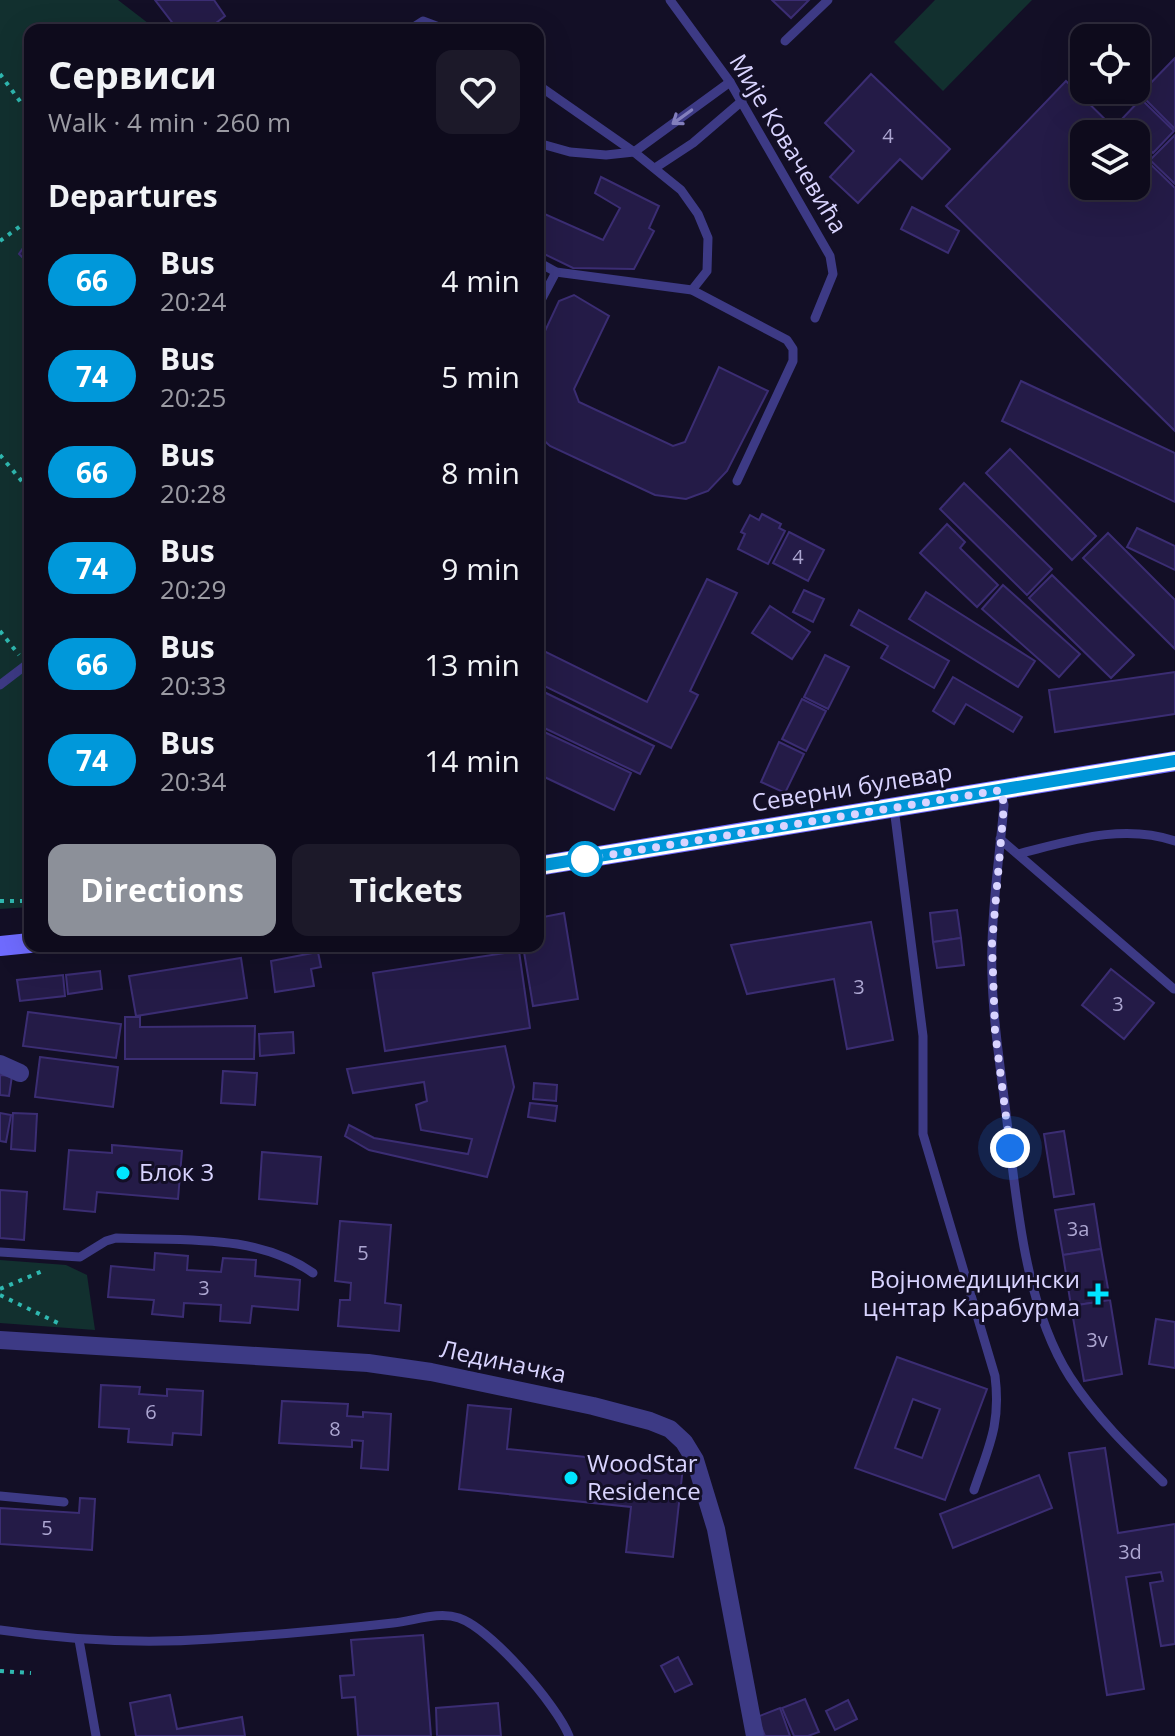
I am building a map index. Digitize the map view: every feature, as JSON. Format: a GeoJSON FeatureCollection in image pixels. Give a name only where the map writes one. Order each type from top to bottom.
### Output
{"type":"FeatureCollection","features":[{"type":"Feature","properties":{"kind":"street","name":"Северни булевар"},"geometry":{"type":"LineString","coordinates":[[544,865],[1175,761]]}},
{"type":"Feature","properties":{"kind":"street"},"geometry":{"type":"LineString","coordinates":[[0,946],[24,944]]}},
{"type":"Feature","properties":{"kind":"street"},"geometry":{"type":"LineString","coordinates":[[0,1064],[20,1073]]}},
{"type":"Feature","properties":{"kind":"street","name":"Лединачка"},"geometry":{"type":"LineString","coordinates":[[0,1340],[368,1363],[593,1406],[670,1429],[684,1442],[695,1460],[716,1529],[755,1736]]}},
{"type":"Feature","properties":{"kind":"lane","name":"Мије Ковачевића"},"geometry":{"type":"LineString","coordinates":[[670,0],[742,101],[833,262],[831,282],[815,318]]}},
{"type":"Feature","properties":{"kind":"lane"},"geometry":{"type":"LineString","coordinates":[[785,41],[828,0]]}},
{"type":"Feature","properties":{"kind":"lane"},"geometry":{"type":"LineString","coordinates":[[544,145],[570,152],[606,155],[634,152],[730,82]]}},
{"type":"Feature","properties":{"kind":"lane"},"geometry":{"type":"LineString","coordinates":[[544,89],[634,152],[681,190],[698,214],[708,238],[707,271],[692,290]]}},
{"type":"Feature","properties":{"kind":"lane"},"geometry":{"type":"LineString","coordinates":[[655,168],[693,143],[742,101]]}},
{"type":"Feature","properties":{"kind":"lane"},"geometry":{"type":"LineString","coordinates":[[544,265],[556,272],[692,290],[787,340],[793,349],[793,361],[737,481]]}},
{"type":"Feature","properties":{"kind":"lane"},"geometry":{"type":"LineString","coordinates":[[544,295],[556,272]]}},
{"type":"Feature","properties":{"kind":"lane"},"geometry":{"type":"LineString","coordinates":[[0,685],[24,666]]}},
{"type":"Feature","properties":{"kind":"lane"},"geometry":{"type":"LineString","coordinates":[[1001,790],[1004,805],[992,944],[995,1031],[1032,1285],[1069,1376],[1110,1430],[1163,1482]]}},
{"type":"Feature","properties":{"kind":"lane"},"geometry":{"type":"LineString","coordinates":[[894,808],[923,1036],[923,1134],[995,1376],[995,1426],[974,1490]]}},
{"type":"Feature","properties":{"kind":"lane"},"geometry":{"type":"LineString","coordinates":[[1018,854],[1106,834],[1148,834],[1175,841]]}},
{"type":"Feature","properties":{"kind":"lane"},"geometry":{"type":"LineString","coordinates":[[1000,839],[1174,989]]}},
{"type":"Feature","properties":{"kind":"lane"},"geometry":{"type":"LineString","coordinates":[[0,1252],[77,1257],[116,1238],[246,1244],[287,1257],[313,1273]]}},
{"type":"Feature","properties":{"kind":"lane"},"geometry":{"type":"LineString","coordinates":[[0,1496],[64,1502]]}},
{"type":"Feature","properties":{"kind":"lane"},"geometry":{"type":"LineString","coordinates":[[0,1630],[79,1640],[211,1639],[397,1623],[442,1616],[458,1618],[488,1636],[548,1700],[569,1736]]}},
{"type":"Feature","properties":{"kind":"lane"},"geometry":{"type":"LineString","coordinates":[[79,1640],[96,1736]]}},
{"type":"Feature","properties":{"kind":"path"},"geometry":{"type":"LineString","coordinates":[[0,74],[24,107]]}},
{"type":"Feature","properties":{"kind":"path"},"geometry":{"type":"LineString","coordinates":[[0,241],[24,223]]}},
{"type":"Feature","properties":{"kind":"path"},"geometry":{"type":"LineString","coordinates":[[0,455],[24,484]]}},
{"type":"Feature","properties":{"kind":"path"},"geometry":{"type":"LineString","coordinates":[[0,631],[24,658]]}},
{"type":"Feature","properties":{"kind":"path"},"geometry":{"type":"LineString","coordinates":[[0,901],[24,901]]}},
{"type":"Feature","properties":{"kind":"path"},"geometry":{"type":"LineString","coordinates":[[0,1292],[77,1257]]}},
{"type":"Feature","properties":{"kind":"path"},"geometry":{"type":"LineString","coordinates":[[0,1292],[68,1328]]}},
{"type":"Feature","properties":{"kind":"path"},"geometry":{"type":"LineString","coordinates":[[0,1671],[31,1673]]}},
{"type":"Feature","properties":{"kind":"green space"},"geometry":{"type":"Polygon","coordinates":[[[0,0],[118,0],[149,24],[24,24],[24,907],[0,909],[0,0]]]}},
{"type":"Feature","properties":{"kind":"green space"},"geometry":{"type":"Polygon","coordinates":[[[935,0],[1032,0],[943,91],[894,42],[935,0]]]}},
{"type":"Feature","properties":{"kind":"green space"},"geometry":{"type":"Polygon","coordinates":[[[0,1260],[66,1265],[87,1275],[95,1330],[0,1323],[0,1260]]]}},
{"type":"Feature","properties":{"kind":"building"},"geometry":{"type":"Polygon","coordinates":[[[155,0],[214,0],[225,16],[215,24],[173,24],[155,0]]]}},
{"type":"Feature","properties":{"kind":"building"},"geometry":{"type":"Polygon","coordinates":[[[772,0],[809,0],[791,18],[772,0]]]}},
{"type":"Feature","properties":{"kind":"building"},"geometry":{"type":"Polygon","coordinates":[[[1175,58],[1175,129],[1150,104],[1150,84],[1175,58]]]}},
{"type":"Feature","properties":{"kind":"building"},"geometry":{"type":"Polygon","coordinates":[[[871,74],[950,149],[922,179],[900,159],[858,203],[830,177],[854,151],[825,123],[871,74]]]}},
{"type":"Feature","properties":{"kind":"building"},"geometry":{"type":"Polygon","coordinates":[[[1066,81],[1070,85],[1070,104],[1089,104],[1106,120],[1070,120],[1070,200],[1150,200],[1150,164],[1175,188],[1175,431],[946,206],[1066,81]]]}},
{"type":"Feature","properties":{"kind":"building"},"geometry":{"type":"Polygon","coordinates":[[[1136,104],[1146,104],[1174,131],[1153,153],[1150,150],[1150,120],[1121,120],[1136,104]]]}},
{"type":"Feature","properties":{"kind":"building"},"geometry":{"type":"Polygon","coordinates":[[[1175,135],[1175,184],[1150,160],[1175,135]]]}},
{"type":"Feature","properties":{"kind":"building"},"geometry":{"type":"Polygon","coordinates":[[[601,177],[659,206],[649,228],[654,231],[634,269],[573,268],[544,254],[544,214],[603,240],[620,208],[595,193],[601,177]]]}},
{"type":"Feature","properties":{"kind":"building"},"geometry":{"type":"Polygon","coordinates":[[[912,207],[959,231],[948,253],[901,229],[912,207]]]}},
{"type":"Feature","properties":{"kind":"building"},"geometry":{"type":"Polygon","coordinates":[[[574,295],[609,316],[574,389],[579,402],[673,446],[685,442],[719,367],[768,391],[727,471],[708,491],[686,499],[655,495],[544,440],[544,333],[559,301],[574,295]]]}},
{"type":"Feature","properties":{"kind":"building"},"geometry":{"type":"Polygon","coordinates":[[[1021,381],[1175,453],[1175,502],[1002,421],[1021,381]]]}},
{"type":"Feature","properties":{"kind":"building"},"geometry":{"type":"Polygon","coordinates":[[[1010,449],[1096,536],[1072,560],[986,473],[1010,449]]]}},
{"type":"Feature","properties":{"kind":"building"},"geometry":{"type":"Polygon","coordinates":[[[964,483],[1052,569],[1027,595],[940,509],[964,483]]]}},
{"type":"Feature","properties":{"kind":"building"},"geometry":{"type":"Polygon","coordinates":[[[762,514],[781,524],[779,528],[785,531],[768,564],[738,549],[745,534],[741,532],[750,515],[759,520],[762,514]]]}},
{"type":"Feature","properties":{"kind":"building"},"geometry":{"type":"Polygon","coordinates":[[[947,524],[965,542],[960,548],[998,585],[977,607],[920,553],[947,524]]]}},
{"type":"Feature","properties":{"kind":"building"},"geometry":{"type":"Polygon","coordinates":[[[1137,528],[1175,546],[1175,570],[1127,547],[1137,528]]]}},
{"type":"Feature","properties":{"kind":"building"},"geometry":{"type":"Polygon","coordinates":[[[789,532],[824,550],[808,581],[773,563],[789,532]]]}},
{"type":"Feature","properties":{"kind":"building"},"geometry":{"type":"Polygon","coordinates":[[[1108,533],[1175,600],[1175,649],[1083,558],[1108,533]]]}},
{"type":"Feature","properties":{"kind":"building"},"geometry":{"type":"Polygon","coordinates":[[[1052,575],[1134,655],[1111,678],[1029,598],[1052,575]]]}},
{"type":"Feature","properties":{"kind":"building"},"geometry":{"type":"Polygon","coordinates":[[[707,579],[737,593],[690,691],[698,695],[671,748],[544,686],[544,651],[647,702],[707,579]]]}},
{"type":"Feature","properties":{"kind":"building"},"geometry":{"type":"Polygon","coordinates":[[[1003,585],[1080,654],[1059,677],[982,609],[1003,585]]]}},
{"type":"Feature","properties":{"kind":"building"},"geometry":{"type":"Polygon","coordinates":[[[804,590],[824,599],[813,622],[793,612],[804,590]]]}},
{"type":"Feature","properties":{"kind":"building"},"geometry":{"type":"Polygon","coordinates":[[[926,592],[1035,661],[1018,687],[909,619],[926,592]]]}},
{"type":"Feature","properties":{"kind":"building"},"geometry":{"type":"Polygon","coordinates":[[[770,606],[810,632],[792,659],[752,633],[770,606]]]}},
{"type":"Feature","properties":{"kind":"building"},"geometry":{"type":"Polygon","coordinates":[[[859,610],[949,661],[934,688],[881,658],[888,646],[851,625],[859,610]]]}},
{"type":"Feature","properties":{"kind":"building"},"geometry":{"type":"Polygon","coordinates":[[[825,655],[849,667],[828,709],[804,697],[825,655]]]}},
{"type":"Feature","properties":{"kind":"building"},"geometry":{"type":"Polygon","coordinates":[[[1175,672],[1175,714],[1055,732],[1049,690],[1175,672]]]}},
{"type":"Feature","properties":{"kind":"building"},"geometry":{"type":"Polygon","coordinates":[[[953,677],[1022,717],[1013,732],[966,704],[954,724],[933,711],[953,677]]]}},
{"type":"Feature","properties":{"kind":"building"},"geometry":{"type":"Polygon","coordinates":[[[544,692],[654,746],[640,774],[544,728],[544,692]]]}},
{"type":"Feature","properties":{"kind":"building"},"geometry":{"type":"Polygon","coordinates":[[[802,699],[826,711],[806,751],[782,739],[802,699]]]}},
{"type":"Feature","properties":{"kind":"building"},"geometry":{"type":"Polygon","coordinates":[[[544,732],[631,773],[614,810],[544,777],[544,732]]]}},
{"type":"Feature","properties":{"kind":"building"},"geometry":{"type":"Polygon","coordinates":[[[779,742],[804,754],[785,793],[761,782],[779,742]]]}},
{"type":"Feature","properties":{"kind":"building"},"geometry":{"type":"Polygon","coordinates":[[[957,910],[961,938],[933,942],[930,913],[957,910]]]}},
{"type":"Feature","properties":{"kind":"building"},"geometry":{"type":"Polygon","coordinates":[[[564,913],[578,999],[533,1006],[524,952],[544,952],[544,917],[564,913]]]}},
{"type":"Feature","properties":{"kind":"building"},"geometry":{"type":"Polygon","coordinates":[[[871,922],[893,1040],[847,1049],[834,979],[747,994],[731,945],[871,922]]]}},
{"type":"Feature","properties":{"kind":"building"},"geometry":{"type":"Polygon","coordinates":[[[961,938],[964,965],[937,968],[933,942],[961,938]]]}},
{"type":"Feature","properties":{"kind":"building"},"geometry":{"type":"Polygon","coordinates":[[[318,952],[321,967],[311,969],[314,986],[275,992],[271,961],[318,952]]]}},
{"type":"Feature","properties":{"kind":"building"},"geometry":{"type":"Polygon","coordinates":[[[519,952],[530,1028],[385,1051],[373,973],[519,952]]]}},
{"type":"Feature","properties":{"kind":"building"},"geometry":{"type":"Polygon","coordinates":[[[241,958],[247,998],[136,1016],[129,976],[241,958]]]}},
{"type":"Feature","properties":{"kind":"building"},"geometry":{"type":"Polygon","coordinates":[[[1111,969],[1154,1003],[1124,1039],[1082,1005],[1111,969]]]}},
{"type":"Feature","properties":{"kind":"building"},"geometry":{"type":"Polygon","coordinates":[[[100,971],[102,989],[68,994],[66,975],[100,971]]]}},
{"type":"Feature","properties":{"kind":"building"},"geometry":{"type":"Polygon","coordinates":[[[63,975],[65,996],[20,1001],[17,980],[63,975]]]}},
{"type":"Feature","properties":{"kind":"building"},"geometry":{"type":"Polygon","coordinates":[[[28,1012],[121,1024],[116,1058],[23,1046],[28,1012]]]}},
{"type":"Feature","properties":{"kind":"building"},"geometry":{"type":"Polygon","coordinates":[[[125,1017],[140,1017],[140,1027],[255,1026],[254,1059],[125,1059],[125,1017]]]}},
{"type":"Feature","properties":{"kind":"building"},"geometry":{"type":"Polygon","coordinates":[[[293,1032],[294,1053],[260,1056],[259,1034],[293,1032]]]}},
{"type":"Feature","properties":{"kind":"building"},"geometry":{"type":"Polygon","coordinates":[[[505,1046],[514,1087],[487,1177],[369,1150],[345,1136],[349,1125],[374,1138],[468,1154],[472,1139],[421,1130],[416,1105],[427,1101],[424,1082],[353,1093],[347,1069],[505,1046]]]}},
{"type":"Feature","properties":{"kind":"building"},"geometry":{"type":"Polygon","coordinates":[[[40,1057],[118,1067],[113,1107],[35,1097],[40,1057]]]}},
{"type":"Feature","properties":{"kind":"building"},"geometry":{"type":"Polygon","coordinates":[[[223,1071],[257,1073],[255,1105],[221,1103],[223,1071]]]}},
{"type":"Feature","properties":{"kind":"building"},"geometry":{"type":"Polygon","coordinates":[[[0,1075],[12,1076],[9,1096],[0,1095],[0,1075]]]}},
{"type":"Feature","properties":{"kind":"building"},"geometry":{"type":"Polygon","coordinates":[[[534,1083],[557,1085],[556,1101],[533,1099],[534,1083]]]}},
{"type":"Feature","properties":{"kind":"building"},"geometry":{"type":"Polygon","coordinates":[[[530,1103],[557,1106],[555,1121],[528,1117],[530,1103]]]}},
{"type":"Feature","properties":{"kind":"building"},"geometry":{"type":"Polygon","coordinates":[[[0,1113],[11,1115],[6,1142],[0,1141],[0,1113]]]}},
{"type":"Feature","properties":{"kind":"building"},"geometry":{"type":"Polygon","coordinates":[[[13,1113],[37,1114],[35,1151],[11,1149],[13,1113]]]}},
{"type":"Feature","properties":{"kind":"building"},"geometry":{"type":"Polygon","coordinates":[[[1064,1131],[1074,1194],[1054,1197],[1044,1134],[1064,1131]]]}},
{"type":"Feature","properties":{"kind":"building","name":"Блок 3"},"geometry":{"type":"Polygon","coordinates":[[[112,1145],[182,1151],[178,1199],[97,1192],[95,1212],[64,1209],[69,1150],[112,1153],[112,1145]]]}},
{"type":"Feature","properties":{"kind":"building"},"geometry":{"type":"Polygon","coordinates":[[[262,1152],[321,1157],[317,1204],[259,1199],[262,1152]]]}},
{"type":"Feature","properties":{"kind":"building"},"geometry":{"type":"Polygon","coordinates":[[[0,1190],[27,1192],[24,1240],[0,1238],[0,1190]]]}},
{"type":"Feature","properties":{"kind":"building"},"geometry":{"type":"Polygon","coordinates":[[[1094,1204],[1101,1249],[1063,1255],[1055,1210],[1094,1204]]]}},
{"type":"Feature","properties":{"kind":"building"},"geometry":{"type":"Polygon","coordinates":[[[340,1221],[391,1225],[385,1303],[401,1305],[399,1331],[338,1326],[340,1300],[350,1300],[351,1283],[335,1281],[340,1221]]]}},
{"type":"Feature","properties":{"kind":"building"},"geometry":{"type":"Polygon","coordinates":[[[1101,1249],[1110,1300],[1071,1306],[1063,1255],[1101,1249]]]}},
{"type":"Feature","properties":{"kind":"building"},"geometry":{"type":"Polygon","coordinates":[[[155,1253],[188,1256],[187,1270],[221,1272],[223,1258],[256,1260],[255,1276],[300,1280],[298,1310],[252,1306],[250,1323],[220,1321],[221,1305],[184,1303],[183,1317],[152,1314],[154,1300],[108,1297],[111,1266],[154,1270],[155,1253]]]}},
{"type":"Feature","properties":{"kind":"building"},"geometry":{"type":"Polygon","coordinates":[[[1110,1300],[1122,1374],[1084,1381],[1071,1306],[1110,1300]]]}},
{"type":"Feature","properties":{"kind":"building"},"geometry":{"type":"Polygon","coordinates":[[[1156,1319],[1175,1322],[1175,1368],[1149,1364],[1156,1319]]]}},
{"type":"Feature","properties":{"kind":"building"},"geometry":{"type":"Polygon","coordinates":[[[897,1357],[987,1389],[945,1500],[855,1468],[897,1357]],[[913,1399],[895,1448],[922,1458],[940,1409],[913,1399]]]}},
{"type":"Feature","properties":{"kind":"building"},"geometry":{"type":"Polygon","coordinates":[[[101,1385],[140,1387],[139,1394],[167,1396],[167,1389],[203,1391],[201,1435],[173,1433],[172,1445],[128,1442],[129,1429],[99,1427],[101,1385]]]}},
{"type":"Feature","properties":{"kind":"building"},"geometry":{"type":"Polygon","coordinates":[[[282,1401],[348,1404],[347,1416],[363,1417],[363,1412],[391,1414],[388,1470],[361,1468],[363,1441],[352,1440],[352,1447],[279,1443],[282,1401]]]}},
{"type":"Feature","properties":{"kind":"building","name":"WoodStar Residence"},"geometry":{"type":"Polygon","coordinates":[[[468,1405],[511,1409],[507,1449],[683,1467],[673,1557],[626,1552],[631,1507],[459,1489],[468,1405]]]}},
{"type":"Feature","properties":{"kind":"building"},"geometry":{"type":"Polygon","coordinates":[[[1105,1448],[1118,1533],[1175,1524],[1175,1644],[1161,1646],[1150,1583],[1163,1581],[1161,1572],[1126,1577],[1144,1689],[1107,1695],[1069,1453],[1105,1448]]]}},
{"type":"Feature","properties":{"kind":"building"},"geometry":{"type":"Polygon","coordinates":[[[1039,1475],[1052,1508],[953,1548],[940,1514],[1039,1475]]]}},
{"type":"Feature","properties":{"kind":"building"},"geometry":{"type":"Polygon","coordinates":[[[80,1498],[95,1499],[92,1550],[0,1544],[0,1508],[79,1513],[80,1498]]]}},
{"type":"Feature","properties":{"kind":"building"},"geometry":{"type":"Polygon","coordinates":[[[423,1635],[431,1736],[358,1736],[355,1697],[342,1698],[340,1676],[354,1675],[351,1640],[423,1635]]]}},
{"type":"Feature","properties":{"kind":"building"},"geometry":{"type":"Polygon","coordinates":[[[678,1657],[692,1684],[675,1692],[661,1666],[678,1657]]]}},
{"type":"Feature","properties":{"kind":"building"},"geometry":{"type":"Polygon","coordinates":[[[170,1695],[177,1729],[242,1717],[245,1736],[136,1736],[130,1703],[170,1695]]]}},
{"type":"Feature","properties":{"kind":"building"},"geometry":{"type":"Polygon","coordinates":[[[805,1699],[819,1732],[794,1736],[782,1708],[805,1699]]]}},
{"type":"Feature","properties":{"kind":"building"},"geometry":{"type":"Polygon","coordinates":[[[848,1700],[857,1719],[835,1730],[826,1711],[848,1700]]]}},
{"type":"Feature","properties":{"kind":"building"},"geometry":{"type":"Polygon","coordinates":[[[498,1703],[501,1736],[437,1736],[436,1708],[498,1703]]]}},
{"type":"Feature","properties":{"kind":"building"},"geometry":{"type":"Polygon","coordinates":[[[780,1708],[790,1736],[765,1736],[757,1717],[780,1708]]]}},
{"type":"Feature","properties":{"kind":"bus line","name":"66"},"geometry":{"type":"LineString","coordinates":[[544,865],[1175,761]]}},
{"type":"Feature","properties":{"kind":"place","name":"Блок 3"},"geometry":{"type":"Point","coordinates":[123,1173]}},
{"type":"Feature","properties":{"kind":"place","name":"Војномедицински центар Карабурма"},"geometry":{"type":"Point","coordinates":[1098,1294]}},
{"type":"Feature","properties":{"kind":"place","name":"WoodStar Residence"},"geometry":{"type":"Point","coordinates":[571,1478]}},
{"type":"Feature","properties":{"kind":"route"},"geometry":{"type":"LineString","coordinates":[[585,859],[1001,790],[1004,805],[992,944],[995,1031],[1010,1148]]}}]}
